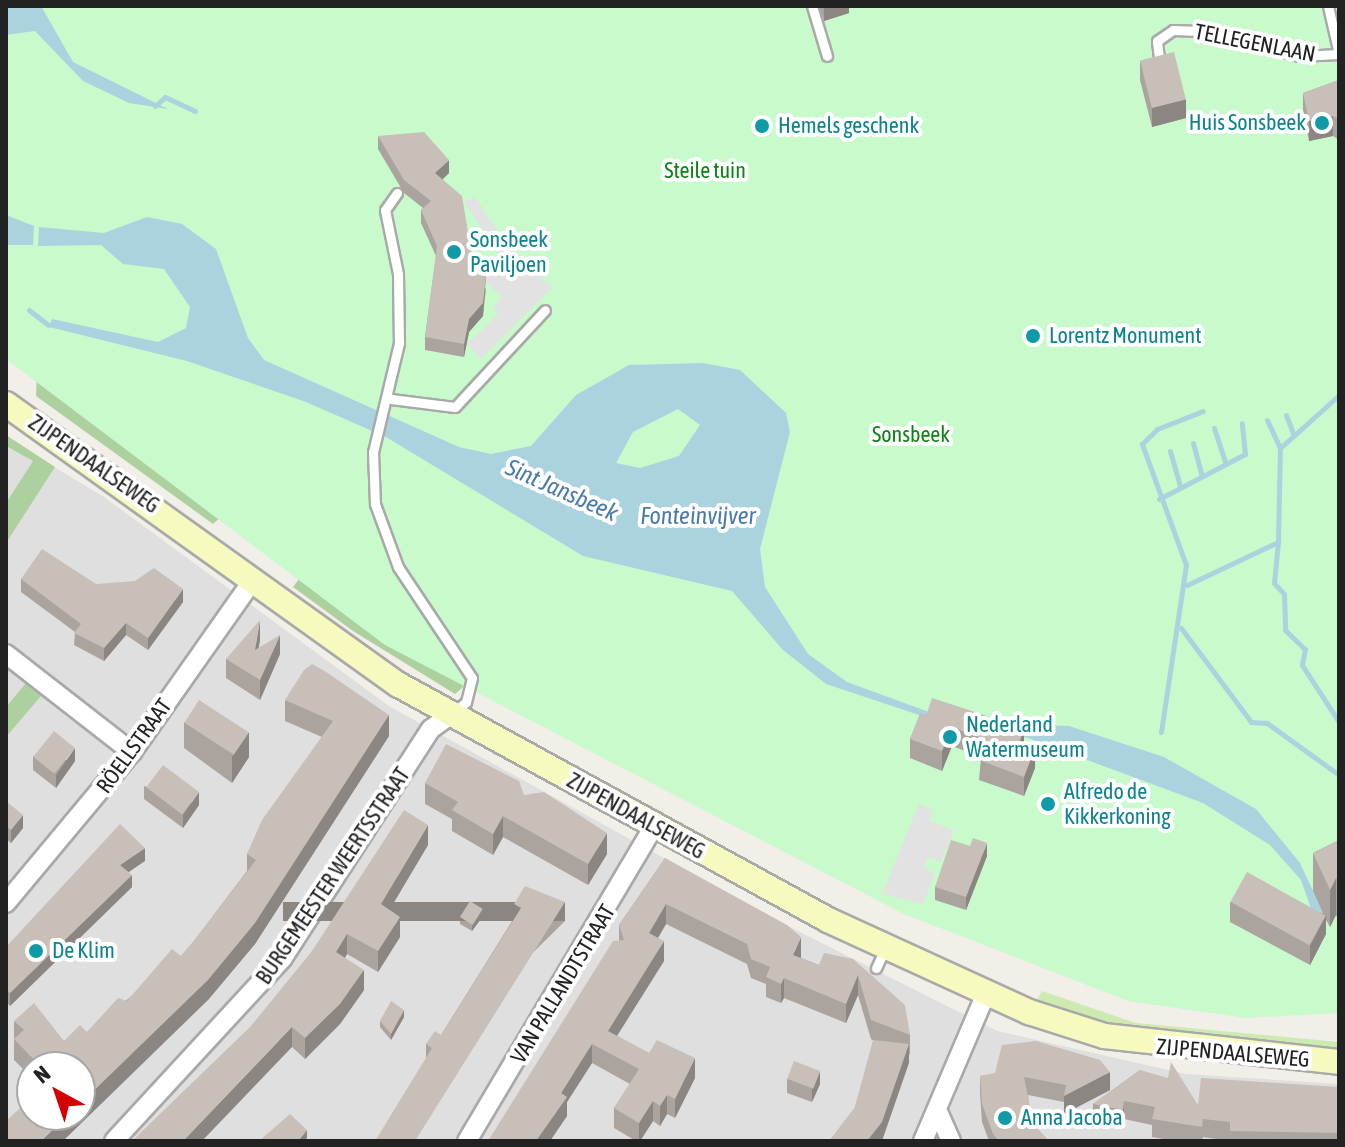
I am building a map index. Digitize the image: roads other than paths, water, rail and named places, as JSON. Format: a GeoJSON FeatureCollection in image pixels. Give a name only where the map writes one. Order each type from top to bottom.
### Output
{"type":"FeatureCollection","features":[{"type":"Feature","properties":{"kind":"main road","name":"ZIJPENDAALSEWEG"},"geometry":{"type":"LineString","coordinates":[[6,404],[356,658],[450,715],[654,826],[881,957],[1140,1043],[1339,1062]]}},
{"type":"Feature","properties":{"kind":"street","name":"RÖELLSTRAAT"},"geometry":{"type":"LineString","coordinates":[[6,903],[132,752],[252,581]]}},
{"type":"Feature","properties":{"kind":"street"},"geometry":{"type":"LineString","coordinates":[[6,654],[132,752]]}},
{"type":"Feature","properties":{"kind":"street","name":"BURGEMEESTER WEERTSSTRAAT"},"geometry":{"type":"LineString","coordinates":[[114,1141],[282,959],[431,729],[450,715]]}},
{"type":"Feature","properties":{"kind":"street","name":"VAN PALLANDTSTRAAT"},"geometry":{"type":"LineString","coordinates":[[467,1141],[654,826]]}},
{"type":"Feature","properties":{"kind":"street"},"geometry":{"type":"LineString","coordinates":[[923,1141],[939,1114],[986,993]]}},
{"type":"Feature","properties":{"kind":"street"},"geometry":{"type":"LineString","coordinates":[[939,1114],[951,1141]]}},
{"type":"Feature","properties":{"kind":"lane"},"geometry":{"type":"LineString","coordinates":[[812,6],[827,56]]}},
{"type":"Feature","properties":{"kind":"lane"},"geometry":{"type":"LineString","coordinates":[[1328,6],[1339,54]]}},
{"type":"Feature","properties":{"kind":"lane","name":"TELLEGENLAAN"},"geometry":{"type":"LineString","coordinates":[[1160,70],[1156,52],[1164,31],[1208,31],[1299,56],[1339,54]]}},
{"type":"Feature","properties":{"kind":"lane"},"geometry":{"type":"LineString","coordinates":[[397,193],[385,210],[399,309],[391,399],[376,434],[375,504],[387,544],[472,678],[466,702],[450,715]]}},
{"type":"Feature","properties":{"kind":"lane"},"geometry":{"type":"LineString","coordinates":[[391,399],[455,407],[545,310]]}},
{"type":"Feature","properties":{"kind":"water"},"geometry":{"type":"Polygon","coordinates":[[[6,6],[41,6],[73,62],[168,109],[129,103],[83,81],[35,31],[6,35],[6,6]]]}},
{"type":"Feature","properties":{"kind":"water"},"geometry":{"type":"Polygon","coordinates":[[[6,215],[34,226],[33,245],[6,245],[6,215]]]}},
{"type":"Feature","properties":{"kind":"water","name":"Fonteinvijver"},"geometry":{"type":"Polygon","coordinates":[[[147,217],[182,224],[216,249],[248,338],[264,360],[459,447],[491,454],[531,446],[576,395],[629,365],[703,363],[740,370],[786,413],[790,432],[760,549],[765,587],[808,654],[847,682],[959,723],[1069,726],[1164,757],[1256,809],[1300,863],[1327,921],[1315,920],[1301,880],[1270,845],[1203,803],[1028,738],[989,729],[979,735],[826,684],[783,650],[732,591],[583,556],[386,437],[306,402],[187,361],[49,327],[52,319],[158,342],[186,328],[190,307],[164,269],[123,264],[101,245],[38,246],[39,227],[104,233],[147,217]],[[678,409],[633,432],[616,463],[640,468],[679,456],[700,425],[678,409]]]}},
{"type":"Feature","properties":{"kind":"waterway"},"geometry":{"type":"LineString","coordinates":[[155,106],[165,97],[195,111]]}},
{"type":"Feature","properties":{"kind":"waterway"},"geometry":{"type":"LineString","coordinates":[[29,310],[48,325]]}},
{"type":"Feature","properties":{"kind":"waterway"},"geometry":{"type":"LineString","coordinates":[[1187,585],[1278,542],[1280,448],[1339,395]]}},
{"type":"Feature","properties":{"kind":"waterway"},"geometry":{"type":"LineString","coordinates":[[1161,732],[1186,565],[1142,444],[1157,429],[1203,411]]}},
{"type":"Feature","properties":{"kind":"waterway"},"geometry":{"type":"LineString","coordinates":[[1286,415],[1294,436]]}},
{"type":"Feature","properties":{"kind":"waterway"},"geometry":{"type":"LineString","coordinates":[[1267,420],[1280,448]]}},
{"type":"Feature","properties":{"kind":"waterway"},"geometry":{"type":"LineString","coordinates":[[1159,499],[1245,454],[1242,423]]}},
{"type":"Feature","properties":{"kind":"waterway"},"geometry":{"type":"LineString","coordinates":[[1214,428],[1225,462]]}},
{"type":"Feature","properties":{"kind":"waterway"},"geometry":{"type":"LineString","coordinates":[[1193,443],[1202,476]]}},
{"type":"Feature","properties":{"kind":"waterway"},"geometry":{"type":"LineString","coordinates":[[1170,451],[1180,487]]}},
{"type":"Feature","properties":{"kind":"waterway"},"geometry":{"type":"LineString","coordinates":[[1278,542],[1274,583],[1284,594],[1285,630],[1305,649],[1302,665],[1339,722]]}},
{"type":"Feature","properties":{"kind":"waterway"},"geometry":{"type":"LineString","coordinates":[[1181,628],[1251,722],[1267,723],[1339,775]]}},
{"type":"Feature","properties":{"kind":"place","name":"Huis Sonsbeek"},"geometry":{"type":"Point","coordinates":[1322,123]}},
{"type":"Feature","properties":{"kind":"place","name":"Hemels geschenk"},"geometry":{"type":"Point","coordinates":[762,126]}},
{"type":"Feature","properties":{"kind":"place","name":"Sonsbeek Paviljoen"},"geometry":{"type":"Point","coordinates":[454,252]}},
{"type":"Feature","properties":{"kind":"place","name":"Lorentz Monument"},"geometry":{"type":"Point","coordinates":[1033,336]}},
{"type":"Feature","properties":{"kind":"place","name":"Nederland Watermuseum"},"geometry":{"type":"Point","coordinates":[950,737]}},
{"type":"Feature","properties":{"kind":"place","name":"Alfredo de Kikkerkoning"},"geometry":{"type":"Point","coordinates":[1048,804]}},
{"type":"Feature","properties":{"kind":"place","name":"De Klim"},"geometry":{"type":"Point","coordinates":[36,951]}},
{"type":"Feature","properties":{"kind":"place","name":"Anna Jacoba"},"geometry":{"type":"Point","coordinates":[1005,1118]}},
{"type":"Feature","properties":{"kind":"park label","name":"Steile tuin"},"geometry":{"type":"Point","coordinates":[705,171]}},
{"type":"Feature","properties":{"kind":"park label","name":"Sonsbeek"},"geometry":{"type":"Point","coordinates":[911,435]}},
{"type":"Feature","properties":{"kind":"water label","name":"Sint Jansbeek"},"geometry":{"type":"Point","coordinates":[562,490]}}]}
